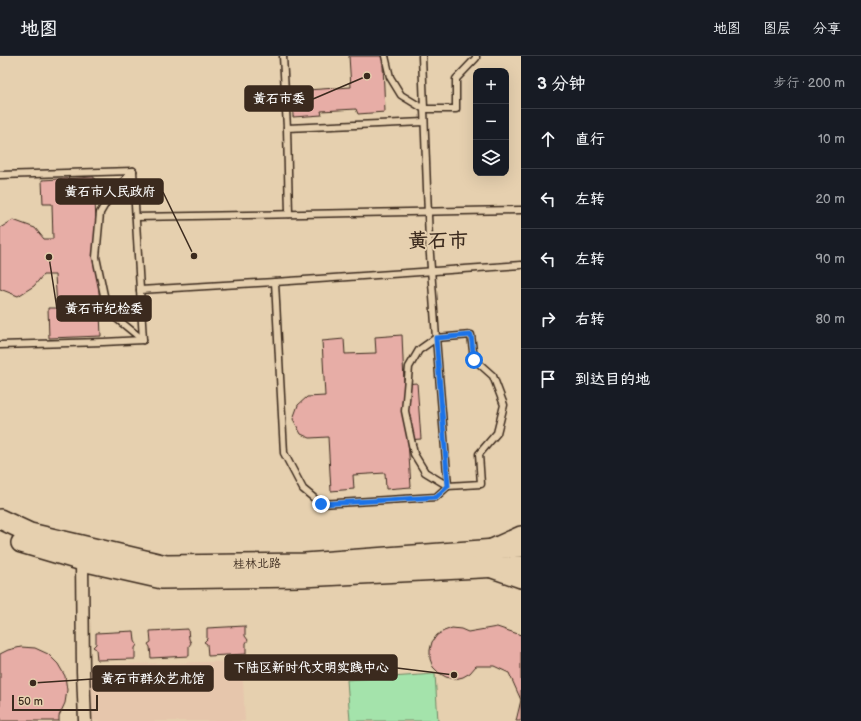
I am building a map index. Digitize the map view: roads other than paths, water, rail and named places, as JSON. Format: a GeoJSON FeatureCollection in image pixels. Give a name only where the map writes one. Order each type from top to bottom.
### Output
{"type":"FeatureCollection","features":[{"type":"Feature","properties":{"kind":"main road","name":"桂林北路"},"geometry":{"type":"LineString","coordinates":[[0,519],[30,533],[166,566],[489,559],[521,566]]}},
{"type":"Feature","properties":{"kind":"main road","name":"桂林北路"},"geometry":{"type":"LineString","coordinates":[[0,532],[24,544],[82,561],[162,579],[302,577],[489,559],[521,547]]}},
{"type":"Feature","properties":{"kind":"main road"},"geometry":{"type":"LineString","coordinates":[[521,535],[489,559],[521,579]]}},
{"type":"Feature","properties":{"kind":"street"},"geometry":{"type":"LineString","coordinates":[[82,561],[85,721]]}},
{"type":"Feature","properties":{"kind":"lane"},"geometry":{"type":"LineString","coordinates":[[283,56],[287,128],[289,214]]}},
{"type":"Feature","properties":{"kind":"lane"},"geometry":{"type":"LineString","coordinates":[[385,56],[390,77],[401,95],[424,109],[456,109],[456,79],[476,58],[476,56]]}},
{"type":"Feature","properties":{"kind":"lane"},"geometry":{"type":"LineString","coordinates":[[422,56],[431,270],[448,486]]}},
{"type":"Feature","properties":{"kind":"lane"},"geometry":{"type":"LineString","coordinates":[[287,128],[424,122]]}},
{"type":"Feature","properties":{"kind":"lane"},"geometry":{"type":"LineString","coordinates":[[0,175],[133,171]]}},
{"type":"Feature","properties":{"kind":"lane"},"geometry":{"type":"LineString","coordinates":[[133,171],[143,340]]}},
{"type":"Feature","properties":{"kind":"lane"},"geometry":{"type":"LineString","coordinates":[[133,171],[110,196],[100,212],[96,257],[104,300],[116,318],[143,340]]}},
{"type":"Feature","properties":{"kind":"lane"},"geometry":{"type":"LineString","coordinates":[[136,218],[521,210]]}},
{"type":"Feature","properties":{"kind":"lane"},"geometry":{"type":"LineString","coordinates":[[140,290],[521,265]]}},
{"type":"Feature","properties":{"kind":"lane"},"geometry":{"type":"LineString","coordinates":[[274,282],[284,453],[303,489],[321,504],[436,497],[448,486]]}},
{"type":"Feature","properties":{"kind":"lane"},"geometry":{"type":"LineString","coordinates":[[471,335],[474,360],[493,376],[504,405],[497,433],[479,454],[480,484],[448,486],[425,472],[414,454],[405,411],[409,366],[419,350],[436,338],[471,335]]}},
{"type":"Feature","properties":{"kind":"lane"},"geometry":{"type":"LineString","coordinates":[[0,345],[143,340]]}},
{"type":"Feature","properties":{"kind":"place","name":"黄石市委"},"geometry":{"type":"Point","coordinates":[367,76]}},
{"type":"Feature","properties":{"kind":"place","name":"黄石市人民政府"},"geometry":{"type":"Point","coordinates":[194,256]}},
{"type":"Feature","properties":{"kind":"place","name":"黄石市纪检委"},"geometry":{"type":"Point","coordinates":[49,257]}},
{"type":"Feature","properties":{"kind":"place","name":"下陆区新时代文明实践中心"},"geometry":{"type":"Point","coordinates":[454,675]}},
{"type":"Feature","properties":{"kind":"place","name":"黄石市群众艺术馆"},"geometry":{"type":"Point","coordinates":[33,683]}},
{"type":"Feature","properties":{"kind":"district","name":"黄石市"},"geometry":{"type":"Point","coordinates":[438,241]}}]}
